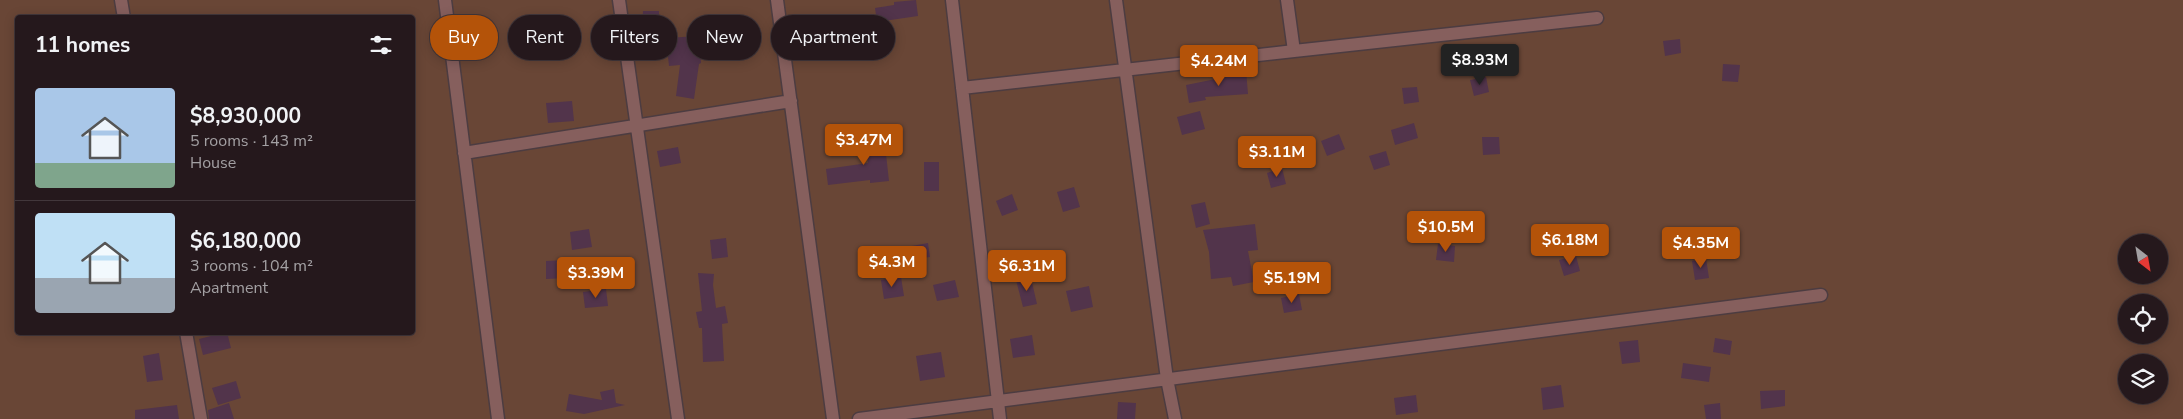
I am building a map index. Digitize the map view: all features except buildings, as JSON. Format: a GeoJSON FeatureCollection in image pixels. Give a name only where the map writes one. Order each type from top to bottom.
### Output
{"type":"FeatureCollection","features":[{"type":"Feature","properties":{"kind":"street"},"geometry":{"type":"LineString","coordinates":[[120,0],[123,15]]}},
{"type":"Feature","properties":{"kind":"street"},"geometry":{"type":"LineString","coordinates":[[445,0],[498,419]]}},
{"type":"Feature","properties":{"kind":"street"},"geometry":{"type":"LineString","coordinates":[[619,0],[678,419]]}},
{"type":"Feature","properties":{"kind":"street"},"geometry":{"type":"LineString","coordinates":[[778,0],[833,419]]}},
{"type":"Feature","properties":{"kind":"street"},"geometry":{"type":"LineString","coordinates":[[952,0],[996,401],[1000,419]]}},
{"type":"Feature","properties":{"kind":"street"},"geometry":{"type":"LineString","coordinates":[[1116,0],[1167,379],[1175,419]]}},
{"type":"Feature","properties":{"kind":"street"},"geometry":{"type":"LineString","coordinates":[[1286,0],[1294,52]]}},
{"type":"Feature","properties":{"kind":"street"},"geometry":{"type":"LineString","coordinates":[[962,88],[1597,18]]}},
{"type":"Feature","properties":{"kind":"street"},"geometry":{"type":"LineString","coordinates":[[464,153],[791,101]]}},
{"type":"Feature","properties":{"kind":"street"},"geometry":{"type":"LineString","coordinates":[[858,419],[1820,295]]}},
{"type":"Feature","properties":{"kind":"street"},"geometry":{"type":"LineString","coordinates":[[187,335],[201,419]]}},
{"type":"Feature","properties":{"kind":"shaded area"},"geometry":{"type":"Polygon","coordinates":[[[0,0],[2183,0],[2183,419],[0,419],[0,0]]]}}]}
